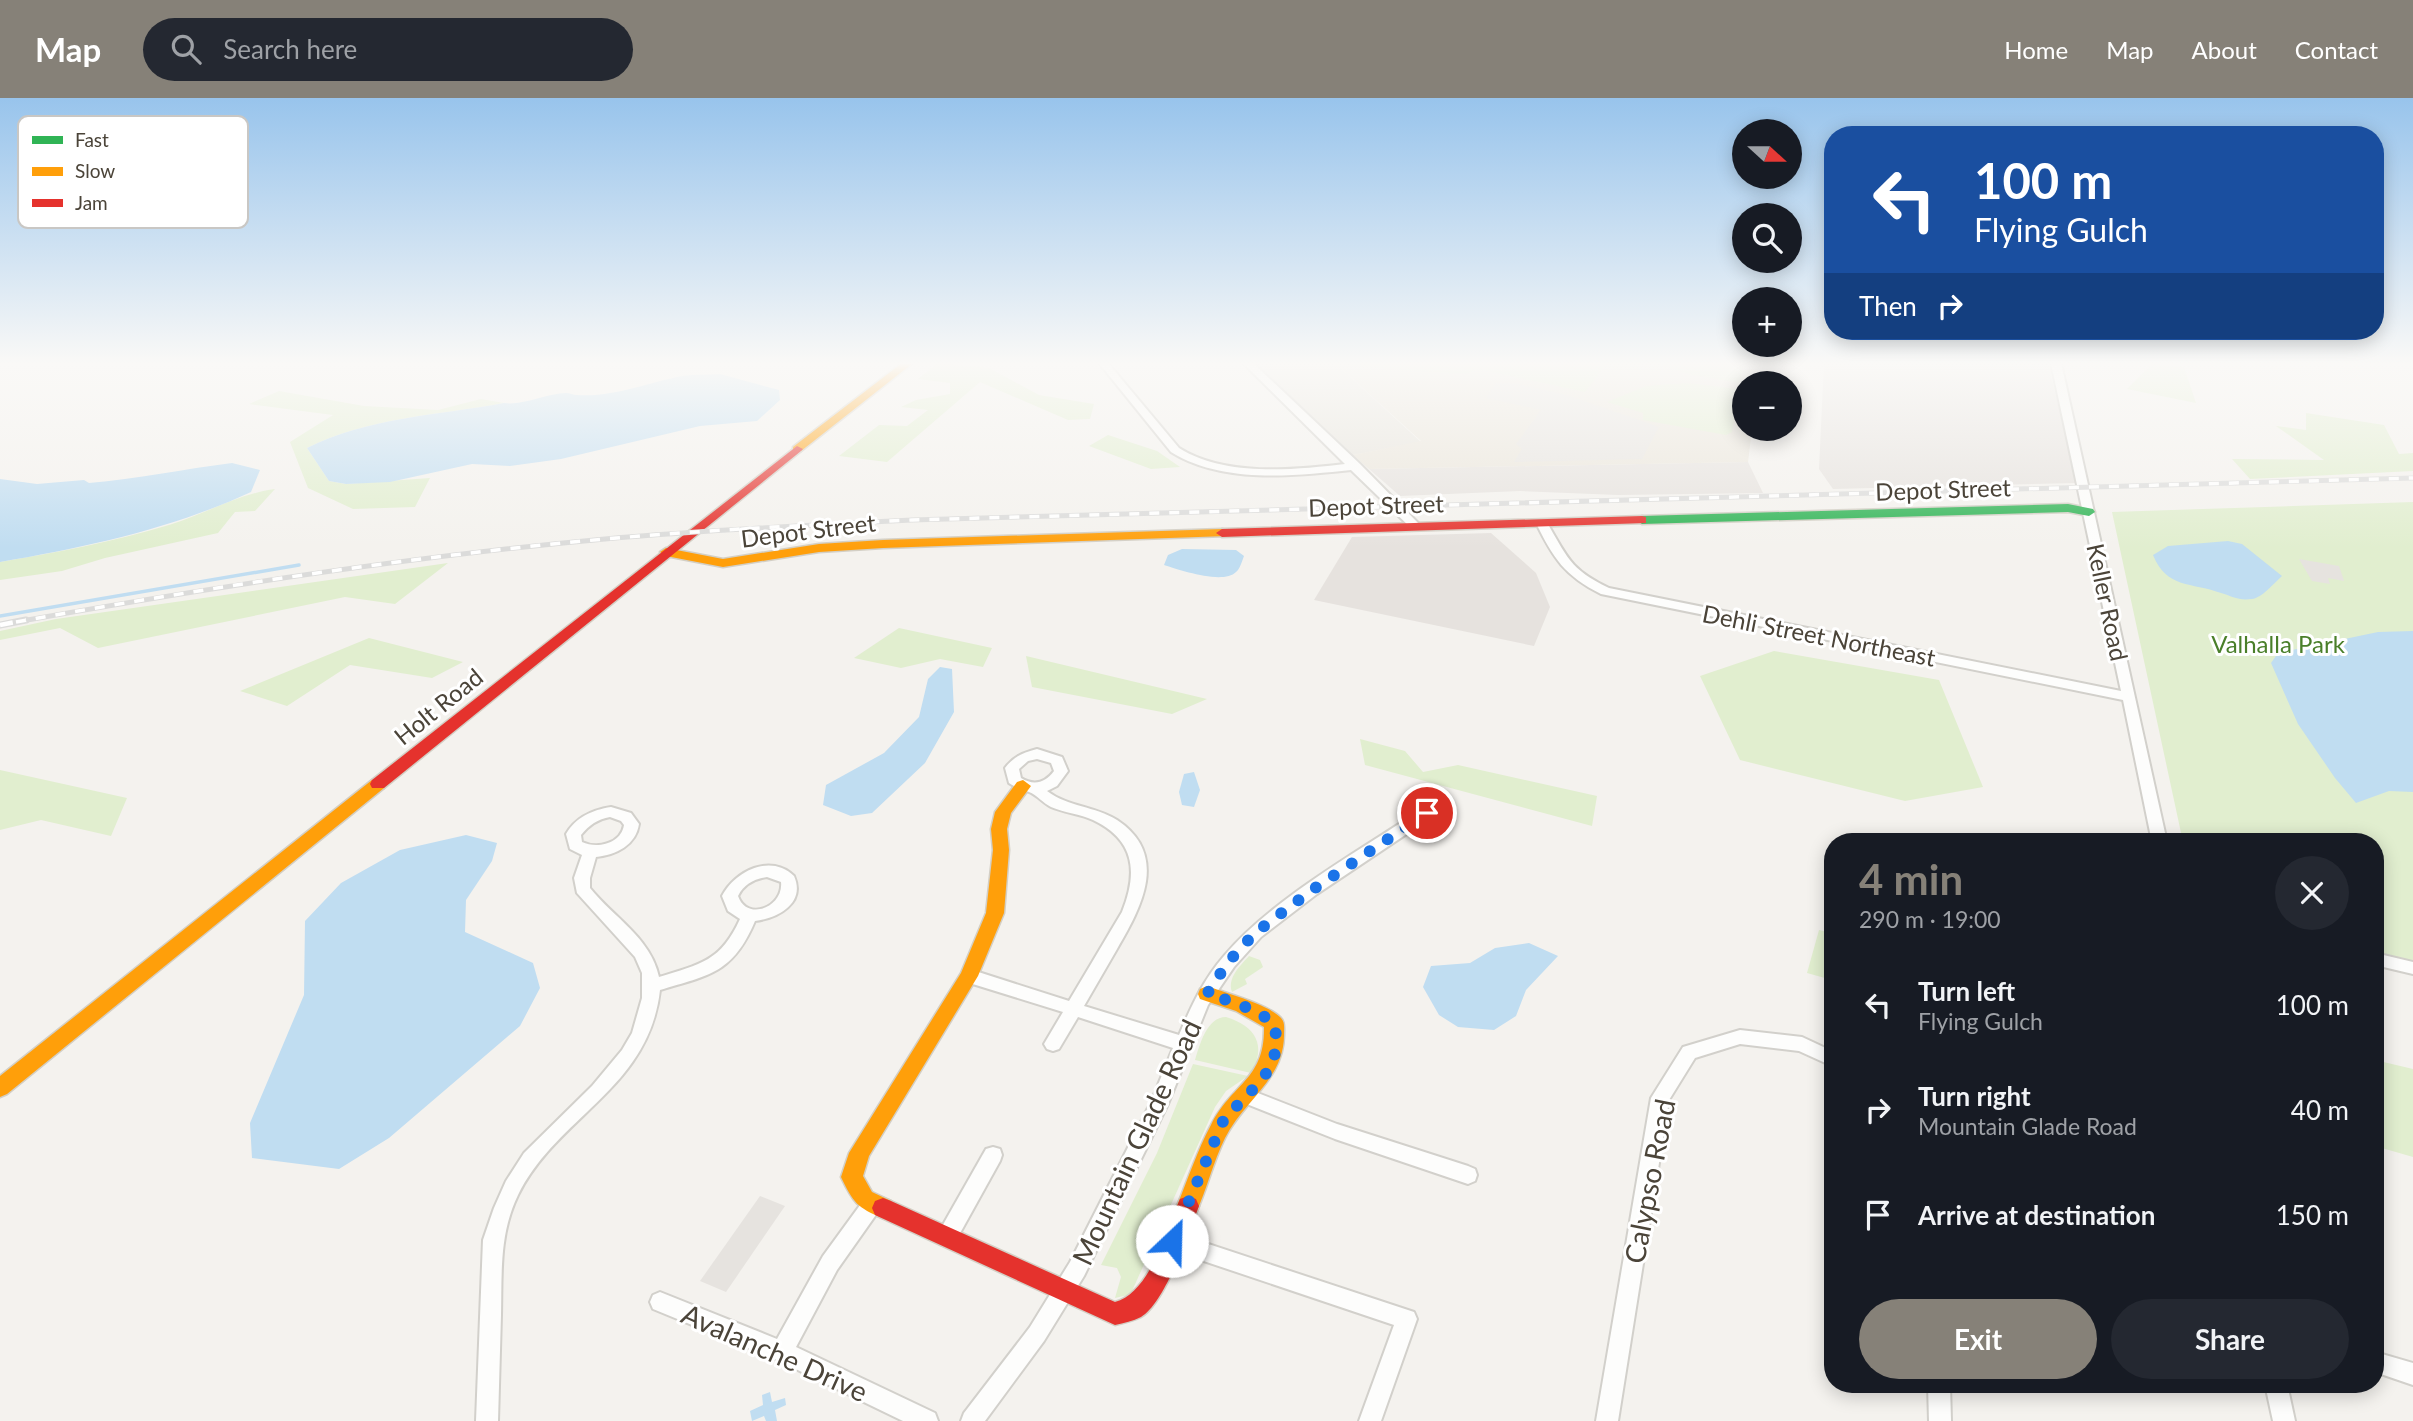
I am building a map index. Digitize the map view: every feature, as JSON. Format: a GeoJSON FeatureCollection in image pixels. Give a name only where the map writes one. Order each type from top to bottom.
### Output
{"type":"FeatureCollection","features":[{"type":"Feature","properties":{"kind":"street","name":"Holt Road"},"geometry":{"type":"LineString","coordinates":[[0,1088],[666,552],[829,425]]}},
{"type":"Feature","properties":{"kind":"street"},"geometry":{"type":"LineString","coordinates":[[1155,425],[1183,458],[1217,468],[1305,470],[1356,466]]}},
{"type":"Feature","properties":{"kind":"street"},"geometry":{"type":"LineString","coordinates":[[1313,425],[1415,526]]}},
{"type":"Feature","properties":{"kind":"street","name":"Keller Road"},"geometry":{"type":"LineString","coordinates":[[2070,425],[2158,833]]}},
{"type":"Feature","properties":{"kind":"street","name":"Depot Street"},"geometry":{"type":"LineString","coordinates":[[666,552],[723,562],[846,546],[1415,526],[2068,508],[2089,512]]}},
{"type":"Feature","properties":{"kind":"street","name":"Dehli Street Northeast"},"geometry":{"type":"LineString","coordinates":[[1542,523],[1559,559],[1568,571],[1605,591],[2128,697]]}},
{"type":"Feature","properties":{"kind":"street"},"geometry":{"type":"LineString","coordinates":[[1053,1044],[1140,892],[1141,867],[1136,853],[1117,827],[1097,816],[1046,800],[1030,787],[1015,793],[1003,812],[999,829],[1001,850],[995,914],[969,976],[859,1153],[852,1177],[864,1199],[1115,1314],[1125,1312],[1143,1299],[1172,1241],[1224,1119],[1261,1081],[1273,1063],[1277,1041],[1274,1023],[1243,1006],[1207,994]]}},
{"type":"Feature","properties":{"kind":"street","name":"Mountain Glade Road"},"geometry":{"type":"LineString","coordinates":[[972,1421],[1037,1334],[1077,1269],[1147,1128],[1207,994],[1228,962],[1255,933],[1312,890],[1427,813]]}},
{"type":"Feature","properties":{"kind":"street"},"geometry":{"type":"LineString","coordinates":[[487,1421],[493,1240],[500,1213],[510,1191],[531,1159],[623,1066],[645,1024],[654,985],[645,958],[582,889],[582,878],[590,852]]}},
{"type":"Feature","properties":{"kind":"street"},"geometry":{"type":"LineString","coordinates":[[654,985],[699,970],[725,956],[735,946],[750,915]]}},
{"type":"Feature","properties":{"kind":"street"},"geometry":{"type":"LineString","coordinates":[[2384,961],[2413,968]]}},
{"type":"Feature","properties":{"kind":"street"},"geometry":{"type":"LineString","coordinates":[[969,976],[1184,1044]]}},
{"type":"Feature","properties":{"kind":"street","name":"Calypso Road"},"geometry":{"type":"LineString","coordinates":[[1607,1421],[1660,1098],[1689,1052],[1740,1037],[1802,1044],[1824,1055]]}},
{"type":"Feature","properties":{"kind":"street"},"geometry":{"type":"LineString","coordinates":[[1245,1096],[1335,1131],[1468,1175]]}},
{"type":"Feature","properties":{"kind":"street"},"geometry":{"type":"LineString","coordinates":[[947,1237],[993,1155]]}},
{"type":"Feature","properties":{"kind":"street"},"geometry":{"type":"LineString","coordinates":[[782,1351],[830,1263],[873,1203]]}},
{"type":"Feature","properties":{"kind":"street"},"geometry":{"type":"LineString","coordinates":[[1172,1241],[1407,1320],[1370,1421]]}},
{"type":"Feature","properties":{"kind":"street","name":"Avalanche Drive"},"geometry":{"type":"LineString","coordinates":[[660,1302],[782,1351],[927,1421]]}},
{"type":"Feature","properties":{"kind":"street"},"geometry":{"type":"LineString","coordinates":[[2384,1365],[2413,1374]]}},
{"type":"Feature","properties":{"kind":"street"},"geometry":{"type":"LineString","coordinates":[[1939,1393],[1940,1421]]}},
{"type":"Feature","properties":{"kind":"street"},"geometry":{"type":"LineString","coordinates":[[2278,1393],[2284,1421]]}},
{"type":"Feature","properties":{"kind":"shaded area"},"geometry":{"type":"Polygon","coordinates":[[[1320,425],[1402,425],[1421,442],[1353,455],[1320,425]]]}},
{"type":"Feature","properties":{"kind":"shaded area"},"geometry":{"type":"Polygon","coordinates":[[[1403,425],[1732,425],[1732,441],[1751,441],[1748,462],[1369,469],[1353,455],[1421,441],[1403,425]]]}},
{"type":"Feature","properties":{"kind":"shaded area"},"geometry":{"type":"Polygon","coordinates":[[[1530,425],[1653,425],[1659,427],[1642,459],[1514,462],[1522,449],[1516,444],[1530,425]]]}},
{"type":"Feature","properties":{"kind":"shaded area"},"geometry":{"type":"Polygon","coordinates":[[[1821,425],[2063,425],[2077,483],[1833,489],[1819,469],[1821,425]]]}},
{"type":"Feature","properties":{"kind":"shaded area"},"geometry":{"type":"Polygon","coordinates":[[[1748,462],[1763,493],[1618,495],[1520,491],[1400,496],[1369,469],[1748,462]]]}},
{"type":"Feature","properties":{"kind":"shaded area"},"geometry":{"type":"Polygon","coordinates":[[[1491,533],[1536,573],[1550,607],[1534,646],[1314,600],[1352,537],[1491,533]]]}},
{"type":"Feature","properties":{"kind":"shaded area"},"geometry":{"type":"Polygon","coordinates":[[[2299,559],[2339,566],[2344,581],[2328,578],[2330,584],[2312,581],[2299,559]]]}},
{"type":"Feature","properties":{"kind":"shaded area"},"geometry":{"type":"Polygon","coordinates":[[[760,1196],[785,1206],[726,1292],[700,1281],[760,1196]]]}},
{"type":"Feature","properties":{"kind":"green space"},"geometry":{"type":"Polygon","coordinates":[[[317,425],[375,425],[307,448],[329,481],[346,484],[430,478],[415,507],[353,509],[308,488],[290,442],[317,425]]]}},
{"type":"Feature","properties":{"kind":"green space"},"geometry":{"type":"Polygon","coordinates":[[[879,425],[930,425],[887,462],[839,456],[879,425]]]}},
{"type":"Feature","properties":{"kind":"green space"},"geometry":{"type":"Polygon","coordinates":[[[1669,425],[1732,425],[1732,432],[1726,435],[1669,425]]]}},
{"type":"Feature","properties":{"kind":"green space"},"geometry":{"type":"Polygon","coordinates":[[[2306,425],[2384,425],[2399,454],[2413,453],[2413,471],[2250,479],[2232,459],[2324,460],[2276,426],[2306,430],[2306,425]]]}},
{"type":"Feature","properties":{"kind":"green space"},"geometry":{"type":"Polygon","coordinates":[[[1108,435],[1157,451],[1180,467],[1151,469],[1089,446],[1108,435]]]}},
{"type":"Feature","properties":{"kind":"green space"},"geometry":{"type":"Polygon","coordinates":[[[275,489],[255,511],[235,512],[218,533],[105,558],[62,571],[0,580],[0,562],[148,531],[248,495],[275,489]]]}},
{"type":"Feature","properties":{"kind":"green space","name":"Valhalla Park"},"geometry":{"type":"Polygon","coordinates":[[[2413,502],[2413,962],[2384,955],[2384,833],[2181,833],[2112,512],[2413,502]]]}},
{"type":"Feature","properties":{"kind":"green space"},"geometry":{"type":"Polygon","coordinates":[[[448,563],[395,604],[345,597],[98,648],[60,628],[0,640],[0,631],[56,619],[448,563]]]}},
{"type":"Feature","properties":{"kind":"green space"},"geometry":{"type":"Polygon","coordinates":[[[899,628],[992,648],[983,667],[940,659],[901,668],[854,658],[899,628]]]}},
{"type":"Feature","properties":{"kind":"green space"},"geometry":{"type":"Polygon","coordinates":[[[369,638],[463,662],[432,678],[350,665],[287,706],[240,691],[369,638]]]}},
{"type":"Feature","properties":{"kind":"green space"},"geometry":{"type":"Polygon","coordinates":[[[1774,651],[1939,680],[1983,787],[1905,801],[1740,760],[1700,676],[1774,651]]]}},
{"type":"Feature","properties":{"kind":"green space"},"geometry":{"type":"Polygon","coordinates":[[[1026,656],[1207,699],[1172,714],[1032,687],[1026,656]]]}},
{"type":"Feature","properties":{"kind":"green space"},"geometry":{"type":"Polygon","coordinates":[[[1360,739],[1405,751],[1423,772],[1458,765],[1597,796],[1592,826],[1365,765],[1360,739]]]}},
{"type":"Feature","properties":{"kind":"green space"},"geometry":{"type":"Polygon","coordinates":[[[0,770],[127,798],[111,836],[41,820],[0,830],[0,770]]]}},
{"type":"Feature","properties":{"kind":"green space"},"geometry":{"type":"Polygon","coordinates":[[[1819,930],[1824,931],[1824,978],[1807,973],[1819,930]]]}},
{"type":"Feature","properties":{"kind":"green space"},"geometry":{"type":"Polygon","coordinates":[[[1249,956],[1260,960],[1263,967],[1245,979],[1247,984],[1232,992],[1233,977],[1249,956]]]}},
{"type":"Feature","properties":{"kind":"green space"},"geometry":{"type":"Polygon","coordinates":[[[1226,1017],[1245,1026],[1256,1038],[1258,1054],[1251,1073],[1195,1060],[1209,1026],[1219,1018],[1226,1017]]]}},
{"type":"Feature","properties":{"kind":"green space"},"geometry":{"type":"Polygon","coordinates":[[[2384,1062],[2413,1069],[2413,1157],[2384,1149],[2384,1062]]]}},
{"type":"Feature","properties":{"kind":"green space"},"geometry":{"type":"Polygon","coordinates":[[[1193,1064],[1248,1076],[1226,1091],[1215,1107],[1132,1291],[1128,1295],[1115,1298],[1121,1277],[1117,1268],[1101,1265],[1157,1153],[1193,1064]]]}},
{"type":"Feature","properties":{"kind":"water"},"geometry":{"type":"Polygon","coordinates":[[[375,425],[714,425],[561,459],[510,466],[472,464],[390,482],[346,484],[329,481],[307,448],[375,425]]]}},
{"type":"Feature","properties":{"kind":"water"},"geometry":{"type":"Polygon","coordinates":[[[232,463],[260,470],[251,492],[190,516],[128,535],[0,562],[0,479],[37,484],[84,480],[89,483],[232,463]]]}},
{"type":"Feature","properties":{"kind":"water"},"geometry":{"type":"Polygon","coordinates":[[[2228,541],[2242,544],[2282,576],[2260,596],[2239,599],[2173,579],[2165,574],[2153,555],[2168,546],[2228,541]]]}},
{"type":"Feature","properties":{"kind":"water"},"geometry":{"type":"Polygon","coordinates":[[[1182,549],[1236,550],[1244,556],[1240,567],[1230,576],[1212,577],[1164,565],[1168,555],[1182,549]]]}},
{"type":"Feature","properties":{"kind":"water"},"geometry":{"type":"Polygon","coordinates":[[[2413,631],[2413,792],[2389,791],[2356,803],[2335,778],[2298,724],[2271,663],[2278,653],[2378,632],[2413,631]]]}},
{"type":"Feature","properties":{"kind":"water"},"geometry":{"type":"Polygon","coordinates":[[[940,667],[952,669],[954,712],[925,763],[872,813],[851,816],[823,805],[826,785],[884,753],[919,717],[928,679],[940,667]]]}},
{"type":"Feature","properties":{"kind":"water"},"geometry":{"type":"Polygon","coordinates":[[[1194,772],[1200,790],[1194,807],[1182,805],[1179,792],[1184,774],[1194,772]]]}},
{"type":"Feature","properties":{"kind":"water"},"geometry":{"type":"Polygon","coordinates":[[[466,835],[497,843],[492,861],[466,900],[465,932],[533,963],[540,988],[520,1026],[389,1138],[339,1169],[252,1158],[250,1123],[304,995],[305,921],[341,883],[400,850],[466,835]]]}},
{"type":"Feature","properties":{"kind":"water"},"geometry":{"type":"Polygon","coordinates":[[[1529,943],[1558,956],[1526,990],[1516,1016],[1494,1030],[1458,1027],[1439,1015],[1423,987],[1431,966],[1470,963],[1495,948],[1529,943]]]}},
{"type":"Feature","properties":{"kind":"water"},"geometry":{"type":"Polygon","coordinates":[[[770,1392],[772,1402],[785,1398],[786,1405],[775,1410],[777,1421],[766,1421],[764,1416],[752,1421],[750,1411],[763,1405],[762,1395],[770,1392]]]}},
{"type":"Feature","properties":{"kind":"waterway"},"geometry":{"type":"LineString","coordinates":[[0,616],[299,565]]}},
{"type":"Feature","properties":{"kind":"railway"},"geometry":{"type":"LineString","coordinates":[[16,622],[236,585],[383,564],[531,546],[758,528],[912,520],[2413,478]]}},
{"type":"Feature","properties":{"kind":"railway"},"geometry":{"type":"LineString","coordinates":[[0,625],[26,620]]}},
{"type":"Feature","properties":{"kind":"traffic: fast"},"geometry":{"type":"LineString","coordinates":[[1642,520],[2068,508],[2089,512]]}},
{"type":"Feature","properties":{"kind":"traffic: slow"},"geometry":{"type":"LineString","coordinates":[[797,449],[828,425]]}},
{"type":"Feature","properties":{"kind":"traffic: slow"},"geometry":{"type":"LineString","coordinates":[[666,552],[723,563],[819,548],[883,544],[1222,533]]}},
{"type":"Feature","properties":{"kind":"traffic: slow"},"geometry":{"type":"LineString","coordinates":[[0,1088],[378,784]]}},
{"type":"Feature","properties":{"kind":"traffic: slow"},"geometry":{"type":"LineString","coordinates":[[883,1208],[864,1199],[852,1177],[859,1153],[969,976],[995,913],[1001,850],[999,829],[1003,812],[1023,786]]}},
{"type":"Feature","properties":{"kind":"traffic: slow"},"geometry":{"type":"LineString","coordinates":[[1188,1206],[1218,1130],[1234,1106],[1267,1068],[1274,1042],[1274,1023],[1243,1006],[1207,994]]}},
{"type":"Feature","properties":{"kind":"traffic: jam"},"geometry":{"type":"LineString","coordinates":[[378,784],[797,449]]}},
{"type":"Feature","properties":{"kind":"traffic: jam"},"geometry":{"type":"LineString","coordinates":[[1222,533],[1642,520]]}},
{"type":"Feature","properties":{"kind":"traffic: jam"},"geometry":{"type":"LineString","coordinates":[[883,1208],[1115,1314],[1136,1307],[1152,1287],[1188,1206]]}},
{"type":"Feature","properties":{"kind":"route"},"geometry":{"type":"LineString","coordinates":[[1172,1241],[1224,1119],[1261,1081],[1273,1063],[1277,1041],[1274,1023],[1264,1016],[1207,994],[1228,962],[1255,933],[1312,890],[1427,813]]}}]}
